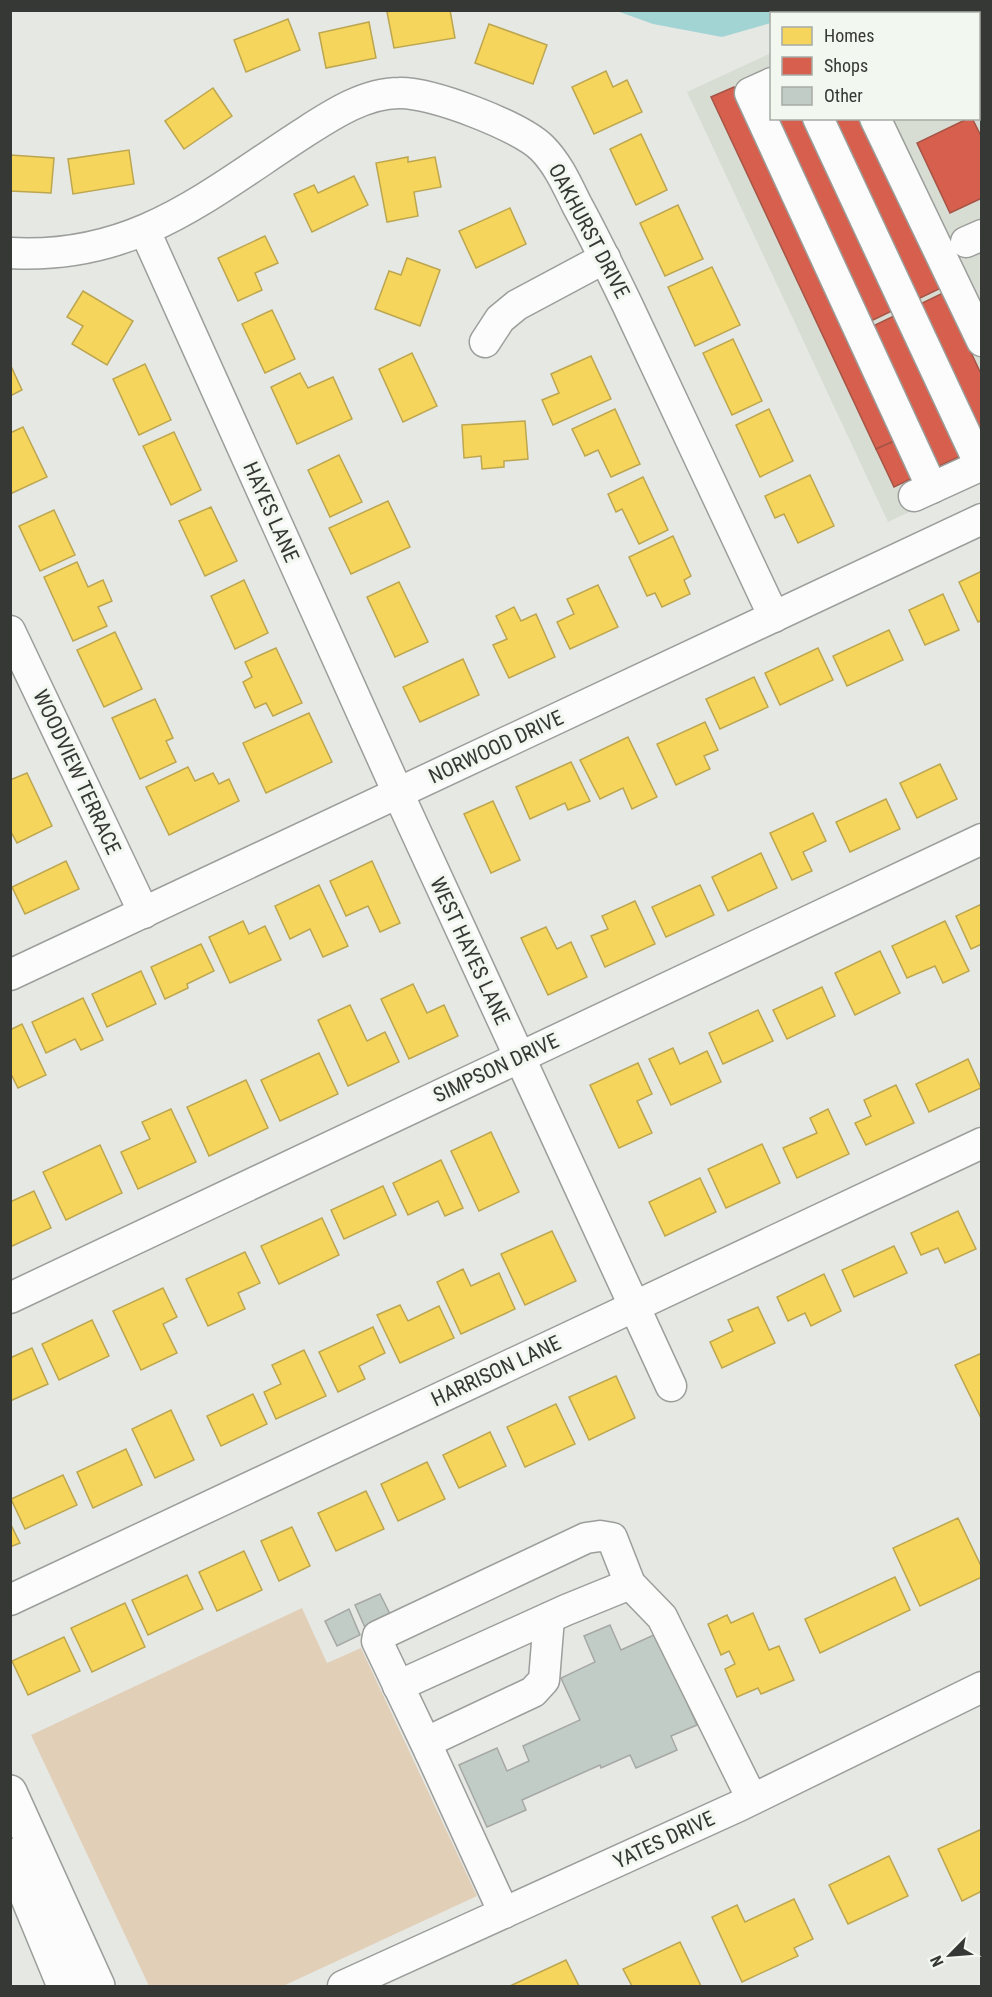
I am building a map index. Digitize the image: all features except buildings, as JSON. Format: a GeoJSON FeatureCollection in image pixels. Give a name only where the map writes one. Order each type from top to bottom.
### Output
{"type":"FeatureCollection","features":[{"type":"Feature","properties":{"kind":"main road"},"geometry":{"type":"LineString","coordinates":[[10,1792],[98,1986]]}},
{"type":"Feature","properties":{"kind":"main road"},"geometry":{"type":"LineString","coordinates":[[10,1855],[64,1986]]}},
{"type":"Feature","properties":{"kind":"street"},"geometry":{"type":"LineString","coordinates":[[770,83],[750,93],[923,492],[981,465],[819,120]]}},
{"type":"Feature","properties":{"kind":"street","name":"OAKHURST DRIVE"},"geometry":{"type":"LineString","coordinates":[[10,253],[36,254],[81,250],[145,231],[183,212],[323,120],[369,98],[399,93],[425,97],[478,113],[540,146],[556,165],[605,258],[774,617]]}},
{"type":"Feature","properties":{"kind":"street"},"geometry":{"type":"LineString","coordinates":[[876,120],[981,341]]}},
{"type":"Feature","properties":{"kind":"street","name":"HAYES LANE"},"geometry":{"type":"LineString","coordinates":[[145,231],[398,794]]}},
{"type":"Feature","properties":{"kind":"street"},"geometry":{"type":"LineString","coordinates":[[485,342],[500,319],[517,305],[605,258]]}},
{"type":"Feature","properties":{"kind":"street","name":"NORWOOD DRIVE"},"geometry":{"type":"LineString","coordinates":[[10,975],[981,519]]}},
{"type":"Feature","properties":{"kind":"street","name":"WOODVIEW TERRACE"},"geometry":{"type":"LineString","coordinates":[[10,631],[144,913]]}},
{"type":"Feature","properties":{"kind":"street","name":"WEST HAYES LANE"},"geometry":{"type":"LineString","coordinates":[[398,794],[634,1305]]}},
{"type":"Feature","properties":{"kind":"street","name":"SIMPSON DRIVE"},"geometry":{"type":"LineString","coordinates":[[10,1298],[981,840]]}},
{"type":"Feature","properties":{"kind":"street","name":"HARRISON LANE"},"geometry":{"type":"LineString","coordinates":[[10,1600],[981,1143]]}},
{"type":"Feature","properties":{"kind":"street"},"geometry":{"type":"LineString","coordinates":[[634,1305],[671,1386]]}},
{"type":"Feature","properties":{"kind":"street"},"geometry":{"type":"LineString","coordinates":[[504,1913],[377,1641],[378,1636],[586,1538],[600,1536],[612,1538],[630,1584],[662,1617],[752,1799]]}},
{"type":"Feature","properties":{"kind":"street"},"geometry":{"type":"LineString","coordinates":[[398,1686],[630,1584]]}},
{"type":"Feature","properties":{"kind":"street"},"geometry":{"type":"LineString","coordinates":[[430,1752],[431,1740],[533,1692],[544,1680],[549,1618]]}},
{"type":"Feature","properties":{"kind":"street","name":"YATES DRIVE"},"geometry":{"type":"LineString","coordinates":[[343,1986],[380,1979],[504,1913],[752,1799],[981,1687]]}},
{"type":"Feature","properties":{"kind":"shaded area"},"geometry":{"type":"Polygon","coordinates":[[[863,10],[981,11],[981,478],[888,522],[687,92],[770,53],[770,120],[980,120],[980,12],[858,12],[863,10]]]}},
{"type":"Feature","properties":{"kind":"shaded area"},"geometry":{"type":"Polygon","coordinates":[[[302,1608],[327,1663],[361,1648],[477,1896],[283,1986],[149,1986],[31,1735],[302,1608]]]}},
{"type":"Feature","properties":{"kind":"water"},"geometry":{"type":"Polygon","coordinates":[[[617,11],[807,11],[770,12],[770,23],[722,37],[653,24],[617,11]]]}}]}
